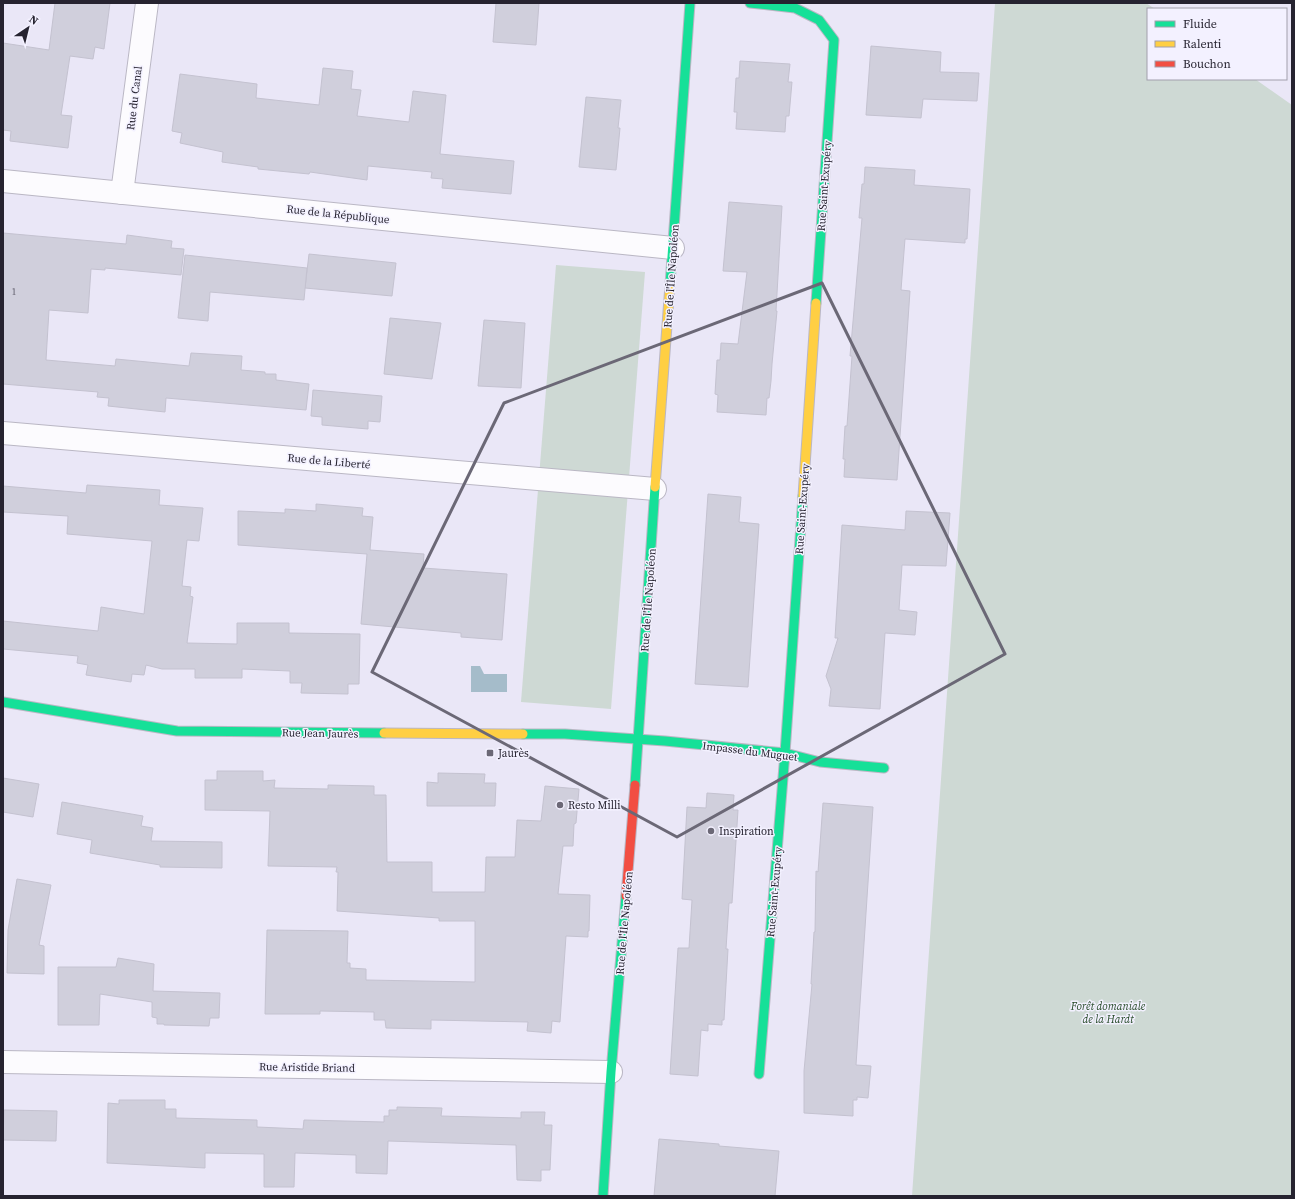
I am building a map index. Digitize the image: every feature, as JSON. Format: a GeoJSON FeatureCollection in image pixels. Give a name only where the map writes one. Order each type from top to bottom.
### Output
{"type":"FeatureCollection","features":[{"type":"Feature","properties":{"kind":"street","name":"Rue du Canal"},"geometry":{"type":"LineString","coordinates":[[122,193],[147,3]]}},
{"type":"Feature","properties":{"kind":"street","name":"Rue de l'Île Napoléon"},"geometry":{"type":"LineString","coordinates":[[603,1196],[611,1072],[639,739],[655,489],[690,3]]}},
{"type":"Feature","properties":{"kind":"street","name":"Rue Saint-Exupéry"},"geometry":{"type":"LineString","coordinates":[[750,3],[796,8],[819,20],[834,40],[786,753],[759,1074]]}},
{"type":"Feature","properties":{"kind":"street","name":"Rue de la République"},"geometry":{"type":"LineString","coordinates":[[3,181],[673,248]]}},
{"type":"Feature","properties":{"kind":"street","name":"Rue de la Liberté"},"geometry":{"type":"LineString","coordinates":[[3,433],[655,489]]}},
{"type":"Feature","properties":{"kind":"street","name":"Rue Jean Jaurès"},"geometry":{"type":"LineString","coordinates":[[3,702],[177,731],[565,734],[639,739]]}},
{"type":"Feature","properties":{"kind":"street","name":"Impasse du Muguet"},"geometry":{"type":"LineString","coordinates":[[639,739],[786,753],[820,762],[884,768]]}},
{"type":"Feature","properties":{"kind":"street","name":"Rue Aristide Briand"},"geometry":{"type":"LineString","coordinates":[[3,1062],[611,1072]]}},
{"type":"Feature","properties":{"kind":"highlighted area"},"geometry":{"type":"Polygon","coordinates":[[[822,283],[1005,654],[677,837],[372,672],[504,403],[822,283]]]}},
{"type":"Feature","properties":{"kind":"green space","name":"Forêt domaniale de la Hardt"},"geometry":{"type":"Polygon","coordinates":[[[995,3],[1146,3],[1154,8],[1147,8],[1147,80],[1256,80],[1292,105],[1292,1196],[912,1196],[995,3]]]}},
{"type":"Feature","properties":{"kind":"green space"},"geometry":{"type":"Polygon","coordinates":[[[556,265],[645,272],[611,709],[521,702],[556,265]]]}},
{"type":"Feature","properties":{"kind":"water"},"geometry":{"type":"Polygon","coordinates":[[[471,666],[480,666],[484,674],[507,674],[507,692],[471,692],[471,666]]]}},
{"type":"Feature","properties":{"kind":"building"},"geometry":{"type":"Polygon","coordinates":[[[55,3],[110,3],[104,49],[95,47],[93,59],[70,56],[61,115],[72,116],[68,148],[10,141],[11,131],[3,130],[3,43],[49,50],[55,3]]]}},
{"type":"Feature","properties":{"kind":"building"},"geometry":{"type":"Polygon","coordinates":[[[496,3],[539,3],[536,45],[493,42],[496,3]]]}},
{"type":"Feature","properties":{"kind":"building"},"geometry":{"type":"Polygon","coordinates":[[[871,46],[941,52],[940,72],[979,73],[977,101],[923,99],[921,118],[866,115],[871,46]]]}},
{"type":"Feature","properties":{"kind":"building"},"geometry":{"type":"Polygon","coordinates":[[[740,61],[790,64],[788,82],[792,82],[789,116],[786,116],[785,132],[736,129],[737,112],[734,112],[736,78],[739,78],[740,61]]]}},
{"type":"Feature","properties":{"kind":"building"},"geometry":{"type":"Polygon","coordinates":[[[323,68],[353,71],[351,89],[361,90],[357,116],[409,122],[413,91],[446,95],[440,154],[514,161],[511,194],[442,188],[443,179],[431,178],[432,172],[368,166],[367,180],[310,172],[309,174],[258,169],[258,167],[222,162],[223,152],[180,143],[182,133],[172,131],[180,74],[257,84],[256,98],[319,105],[323,68]]]}},
{"type":"Feature","properties":{"kind":"building"},"geometry":{"type":"Polygon","coordinates":[[[586,97],[621,100],[616,170],[579,167],[586,97]]]}},
{"type":"Feature","properties":{"kind":"building"},"geometry":{"type":"Polygon","coordinates":[[[865,167],[915,170],[914,185],[970,189],[967,239],[965,239],[965,243],[905,239],[901,290],[910,291],[897,480],[844,477],[845,459],[843,459],[845,426],[847,426],[852,356],[850,356],[862,218],[859,218],[865,167]]]}},
{"type":"Feature","properties":{"kind":"building"},"geometry":{"type":"Polygon","coordinates":[[[729,202],[782,206],[777,311],[771,381],[769,398],[767,398],[766,415],[717,412],[718,395],[715,394],[717,360],[720,360],[721,343],[738,344],[747,272],[723,271],[729,202]]]}},
{"type":"Feature","properties":{"kind":"building"},"geometry":{"type":"Polygon","coordinates":[[[3,233],[126,244],[127,235],[172,241],[171,248],[184,249],[181,275],[105,268],[105,270],[91,269],[88,313],[49,310],[46,360],[115,366],[116,359],[189,366],[191,353],[242,356],[241,370],[265,372],[265,374],[276,374],[276,380],[309,384],[306,410],[166,398],[165,412],[108,406],[109,398],[97,397],[98,392],[3,384],[3,233]]]}},
{"type":"Feature","properties":{"kind":"building"},"geometry":{"type":"Polygon","coordinates":[[[309,254],[396,263],[392,296],[305,288],[309,254]]]}},
{"type":"Feature","properties":{"kind":"building"},"geometry":{"type":"Polygon","coordinates":[[[185,255],[307,268],[304,300],[210,292],[208,321],[178,318],[185,255]]]}},
{"type":"Feature","properties":{"kind":"building"},"geometry":{"type":"Polygon","coordinates":[[[390,318],[441,323],[432,379],[384,374],[390,318]]]}},
{"type":"Feature","properties":{"kind":"building"},"geometry":{"type":"Polygon","coordinates":[[[484,320],[525,323],[521,388],[478,386],[484,320]]]}},
{"type":"Feature","properties":{"kind":"building"},"geometry":{"type":"Polygon","coordinates":[[[313,390],[382,396],[380,422],[368,421],[368,429],[322,425],[322,417],[311,416],[313,390]]]}},
{"type":"Feature","properties":{"kind":"building"},"geometry":{"type":"Polygon","coordinates":[[[87,485],[160,490],[159,505],[203,508],[199,541],[187,540],[182,586],[191,587],[190,596],[193,597],[187,643],[237,644],[237,623],[289,623],[289,633],[360,634],[359,684],[348,684],[348,694],[301,693],[302,683],[290,683],[290,671],[242,669],[242,678],[195,678],[195,669],[162,669],[146,665],[144,675],[132,674],[131,682],[86,675],[88,665],[77,663],[78,656],[3,649],[3,621],[98,631],[101,607],[144,614],[152,541],[67,534],[68,516],[3,512],[3,486],[86,493],[87,485]]]}},
{"type":"Feature","properties":{"kind":"building"},"geometry":{"type":"Polygon","coordinates":[[[708,494],[741,497],[739,522],[759,524],[748,687],[695,684],[708,494]]]}},
{"type":"Feature","properties":{"kind":"building"},"geometry":{"type":"Polygon","coordinates":[[[316,504],[363,508],[362,516],[373,517],[370,550],[424,554],[423,568],[507,574],[502,640],[461,637],[461,633],[361,624],[367,554],[238,545],[238,511],[285,513],[285,509],[316,511],[316,504]]]}},
{"type":"Feature","properties":{"kind":"building"},"geometry":{"type":"Polygon","coordinates":[[[906,511],[950,513],[946,566],[902,565],[899,610],[917,612],[915,635],[885,633],[880,709],[829,706],[831,689],[826,676],[838,638],[835,638],[842,525],[905,530],[906,511]]]}},
{"type":"Feature","properties":{"kind":"building"},"geometry":{"type":"Polygon","coordinates":[[[217,771],[263,771],[263,781],[275,780],[274,788],[328,789],[328,785],[374,786],[374,795],[386,795],[387,862],[432,862],[432,892],[485,892],[486,857],[515,857],[517,820],[541,821],[545,786],[579,789],[576,823],[574,824],[573,846],[563,846],[558,894],[590,895],[589,931],[588,937],[566,936],[560,1022],[552,1021],[551,1033],[527,1031],[528,1022],[431,1020],[431,1029],[386,1028],[385,1020],[374,1020],[374,1012],[320,1011],[320,1014],[265,1014],[267,930],[348,931],[347,963],[350,963],[350,968],[366,969],[366,980],[475,982],[475,921],[439,921],[439,918],[337,911],[337,867],[268,866],[270,811],[205,810],[205,780],[217,780],[217,771]]]}},
{"type":"Feature","properties":{"kind":"building"},"geometry":{"type":"Polygon","coordinates":[[[438,773],[485,774],[484,783],[496,783],[495,806],[427,806],[427,782],[438,783],[438,773]]]}},
{"type":"Feature","properties":{"kind":"building"},"geometry":{"type":"Polygon","coordinates":[[[3,778],[39,784],[33,817],[3,812],[3,778]]]}},
{"type":"Feature","properties":{"kind":"building"},"geometry":{"type":"Polygon","coordinates":[[[707,793],[734,795],[733,810],[738,810],[732,903],[729,903],[724,1020],[722,1020],[722,1025],[708,1024],[708,1031],[701,1030],[698,1076],[670,1074],[678,948],[689,948],[692,900],[682,899],[687,807],[706,808],[707,793]]]}},
{"type":"Feature","properties":{"kind":"building"},"geometry":{"type":"Polygon","coordinates":[[[62,802],[143,816],[141,826],[153,828],[151,841],[222,842],[222,868],[160,867],[160,865],[90,853],[92,840],[57,834],[62,802]]]}},
{"type":"Feature","properties":{"kind":"building"},"geometry":{"type":"Polygon","coordinates":[[[823,803],[873,807],[856,1065],[871,1066],[868,1098],[857,1097],[857,1100],[853,1100],[853,1116],[804,1113],[804,1071],[812,984],[816,871],[818,872],[823,803]]]}},
{"type":"Feature","properties":{"kind":"building"},"geometry":{"type":"Polygon","coordinates":[[[17,879],[51,885],[39,945],[44,946],[44,974],[7,973],[8,930],[17,879]]]}},
{"type":"Feature","properties":{"kind":"building"},"geometry":{"type":"Polygon","coordinates":[[[118,958],[154,964],[153,991],[220,993],[219,1018],[210,1018],[209,1026],[157,1024],[157,1018],[152,1017],[152,1002],[100,994],[99,1025],[58,1025],[58,967],[116,967],[118,958]]]}},
{"type":"Feature","properties":{"kind":"building"},"geometry":{"type":"Polygon","coordinates":[[[119,1100],[165,1100],[165,1109],[176,1109],[176,1118],[257,1120],[257,1127],[303,1129],[304,1120],[384,1122],[384,1116],[389,1116],[389,1110],[397,1110],[397,1107],[442,1108],[441,1116],[521,1118],[521,1112],[545,1112],[544,1125],[552,1125],[550,1170],[541,1170],[541,1181],[517,1180],[516,1145],[388,1141],[387,1174],[356,1173],[356,1155],[295,1153],[294,1187],[264,1187],[264,1154],[205,1153],[205,1168],[107,1163],[108,1103],[119,1104],[119,1100]]]}},
{"type":"Feature","properties":{"kind":"building"},"geometry":{"type":"Polygon","coordinates":[[[4,1110],[57,1111],[56,1141],[3,1140],[4,1110]]]}},
{"type":"Feature","properties":{"kind":"building"},"geometry":{"type":"Polygon","coordinates":[[[659,1139],[779,1151],[775,1196],[654,1196],[659,1139]]]}},
{"type":"Feature","properties":{"kind":"traffic: fast"},"geometry":{"type":"LineString","coordinates":[[670,285],[690,3]]}},
{"type":"Feature","properties":{"kind":"traffic: fast"},"geometry":{"type":"LineString","coordinates":[[750,3],[795,8],[819,20],[834,40],[816,303]]}},
{"type":"Feature","properties":{"kind":"traffic: fast"},"geometry":{"type":"LineString","coordinates":[[635,785],[655,487]]}},
{"type":"Feature","properties":{"kind":"traffic: fast"},"geometry":{"type":"LineString","coordinates":[[759,1074],[785,753],[803,496]]}},
{"type":"Feature","properties":{"kind":"traffic: fast"},"geometry":{"type":"LineString","coordinates":[[3,702],[177,731],[384,733]]}},
{"type":"Feature","properties":{"kind":"traffic: fast"},"geometry":{"type":"LineString","coordinates":[[523,734],[565,734],[665,741],[785,753],[820,762],[884,768]]}},
{"type":"Feature","properties":{"kind":"traffic: fast"},"geometry":{"type":"LineString","coordinates":[[603,1196],[611,1072],[626,896]]}},
{"type":"Feature","properties":{"kind":"traffic: slow"},"geometry":{"type":"LineString","coordinates":[[655,487],[670,285]]}},
{"type":"Feature","properties":{"kind":"traffic: slow"},"geometry":{"type":"LineString","coordinates":[[803,496],[816,303]]}},
{"type":"Feature","properties":{"kind":"traffic: slow"},"geometry":{"type":"LineString","coordinates":[[384,733],[523,734]]}},
{"type":"Feature","properties":{"kind":"traffic: jam"},"geometry":{"type":"LineString","coordinates":[[626,896],[635,785]]}},
{"type":"Feature","properties":{"kind":"place","name":"Jaurès"},"geometry":{"type":"Point","coordinates":[490,753]}},
{"type":"Feature","properties":{"kind":"place","name":"Resto Milli"},"geometry":{"type":"Point","coordinates":[560,805]}},
{"type":"Feature","properties":{"kind":"place","name":"Inspiration"},"geometry":{"type":"Point","coordinates":[711,831]}}]}
